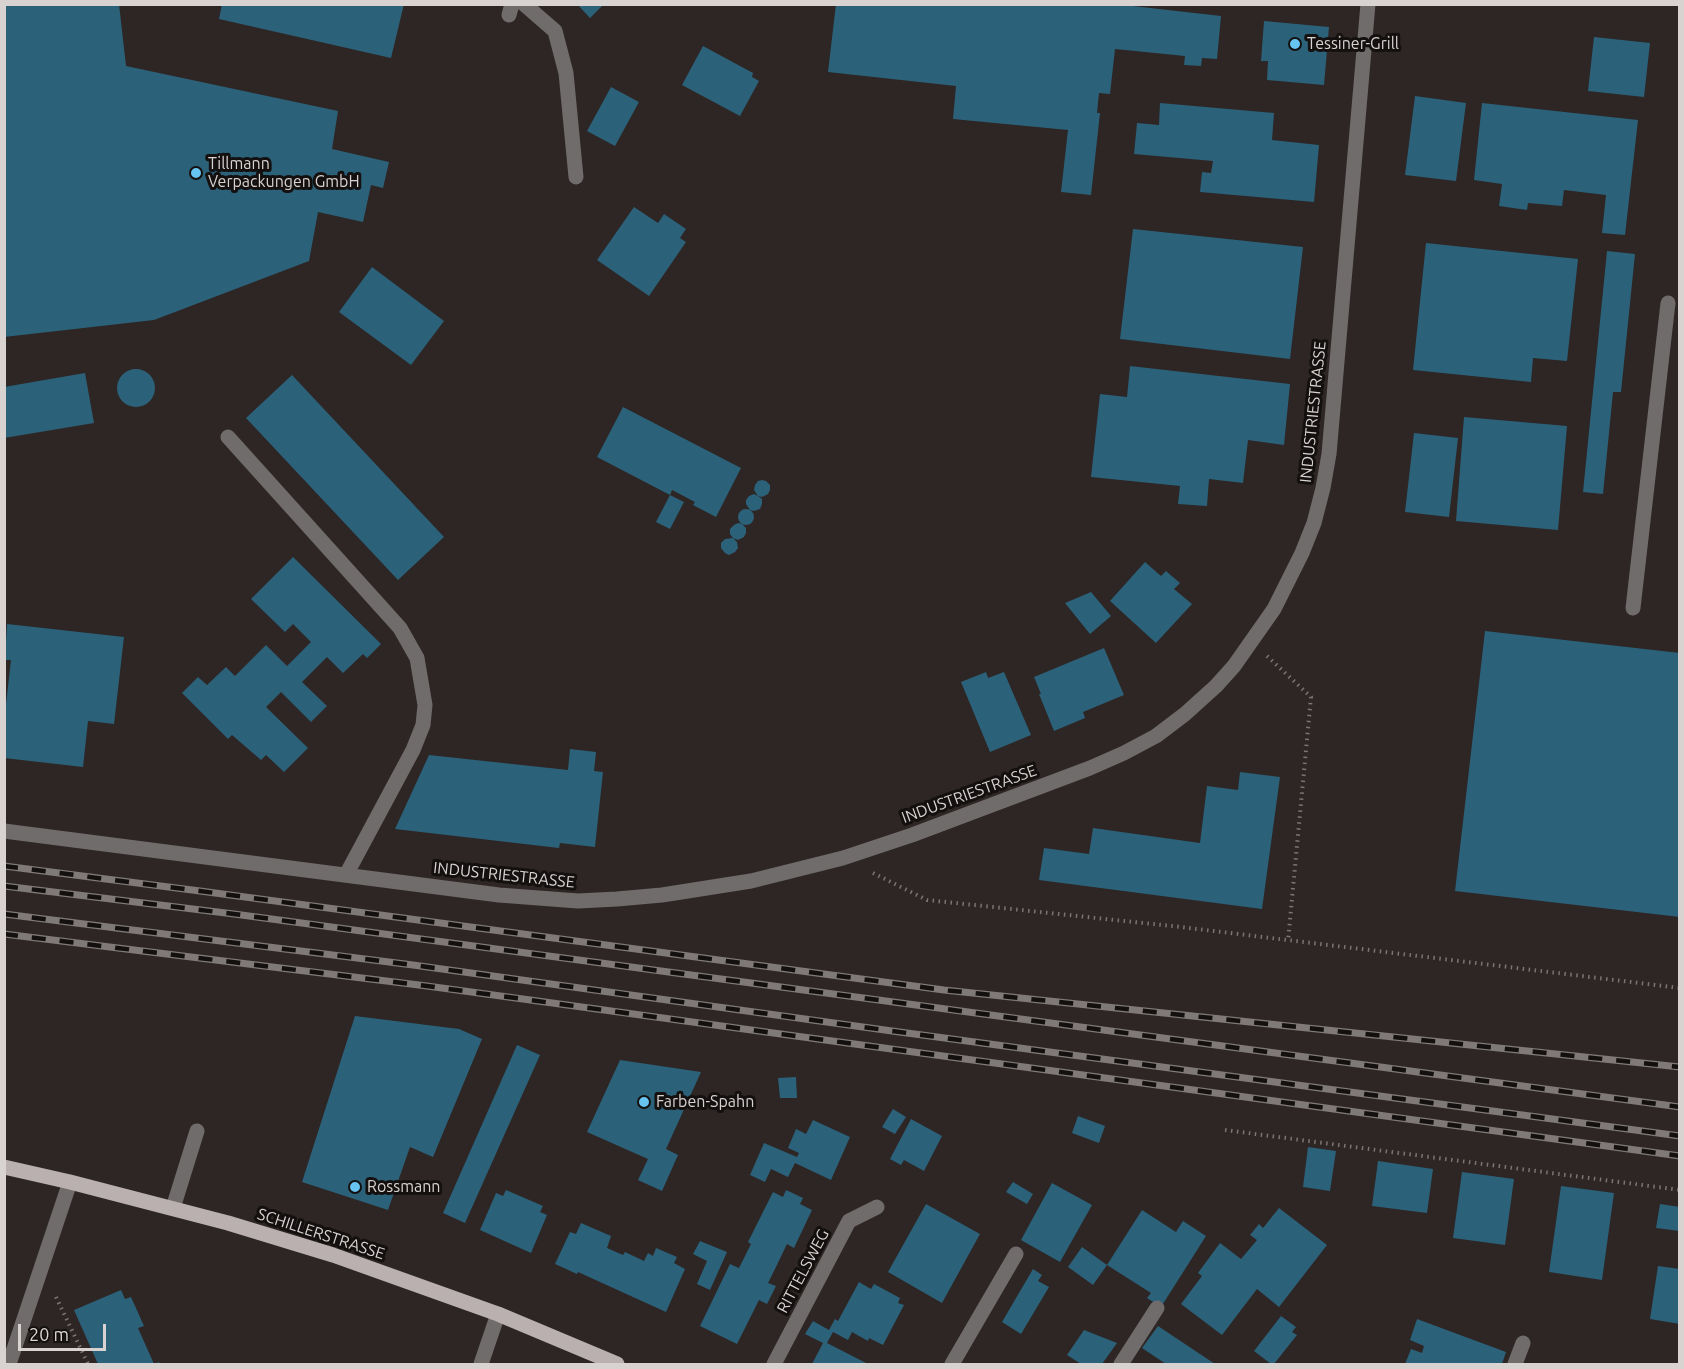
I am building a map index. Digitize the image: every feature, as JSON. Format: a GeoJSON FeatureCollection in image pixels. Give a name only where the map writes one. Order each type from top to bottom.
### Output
{"type":"FeatureCollection","features":[{"type":"Feature","properties":{"kind":"main road","name":"SCHILLERSTRASSE"},"geometry":{"type":"LineString","coordinates":[[4,1167],[173,1208],[333,1255],[498,1314],[617,1365]]}},
{"type":"Feature","properties":{"kind":"street"},"geometry":{"type":"LineString","coordinates":[[524,4],[555,31],[566,73],[576,177]]}},
{"type":"Feature","properties":{"kind":"street","name":"INDUSTRIESTRASSE"},"geometry":{"type":"LineString","coordinates":[[4,831],[522,897],[578,901],[617,899],[662,895],[751,881],[843,858],[912,835],[1090,768],[1156,736],[1185,714],[1234,666],[1274,609],[1289,582],[1310,533],[1323,488],[1331,430],[1368,4]]}},
{"type":"Feature","properties":{"kind":"street"},"geometry":{"type":"LineString","coordinates":[[1633,608],[1668,303]]}},
{"type":"Feature","properties":{"kind":"street"},"geometry":{"type":"LineString","coordinates":[[228,436],[400,628],[417,658],[425,705],[423,725],[413,750],[346,875]]}},
{"type":"Feature","properties":{"kind":"street"},"geometry":{"type":"LineString","coordinates":[[173,1208],[197,1131]]}},
{"type":"Feature","properties":{"kind":"street"},"geometry":{"type":"LineString","coordinates":[[9,1365],[70,1182]]}},
{"type":"Feature","properties":{"kind":"street","name":"RITTELSWEG"},"geometry":{"type":"LineString","coordinates":[[774,1365],[849,1221],[877,1207]]}},
{"type":"Feature","properties":{"kind":"street"},"geometry":{"type":"LineString","coordinates":[[952,1365],[1016,1254]]}},
{"type":"Feature","properties":{"kind":"street"},"geometry":{"type":"LineString","coordinates":[[1121,1365],[1157,1308]]}},
{"type":"Feature","properties":{"kind":"street"},"geometry":{"type":"LineString","coordinates":[[480,1365],[498,1314]]}},
{"type":"Feature","properties":{"kind":"street"},"geometry":{"type":"LineString","coordinates":[[1515,1365],[1523,1343]]}},
{"type":"Feature","properties":{"kind":"path"},"geometry":{"type":"LineString","coordinates":[[1252,641],[1311,697],[1288,940]]}},
{"type":"Feature","properties":{"kind":"path"},"geometry":{"type":"LineString","coordinates":[[843,858],[927,900],[1181,927],[1680,988]]}},
{"type":"Feature","properties":{"kind":"path"},"geometry":{"type":"LineString","coordinates":[[1226,1130],[1680,1190]]}},
{"type":"Feature","properties":{"kind":"path"},"geometry":{"type":"LineString","coordinates":[[42,1267],[88,1365]]}},
{"type":"Feature","properties":{"kind":"building","name":"Tillmann Verpackungen GmbH"},"geometry":{"type":"Polygon","coordinates":[[[4,4],[119,4],[126,66],[338,111],[332,149],[389,162],[383,188],[371,185],[363,222],[318,212],[309,261],[154,320],[4,337],[4,4]]]}},
{"type":"Feature","properties":{"kind":"building"},"geometry":{"type":"Polygon","coordinates":[[[222,4],[404,4],[391,58],[219,19],[222,4]]]}},
{"type":"Feature","properties":{"kind":"building"},"geometry":{"type":"Polygon","coordinates":[[[577,4],[604,4],[590,18],[577,4]]]}},
{"type":"Feature","properties":{"kind":"building"},"geometry":{"type":"Polygon","coordinates":[[[836,4],[1115,4],[1221,16],[1217,59],[1202,58],[1201,66],[1184,65],[1185,56],[1115,49],[1110,94],[1099,93],[1097,113],[1100,113],[1091,195],[1061,192],[1068,130],[953,119],[956,86],[828,72],[836,4]]]}},
{"type":"Feature","properties":{"kind":"building","name":"Tessiner-Grill"},"geometry":{"type":"Polygon","coordinates":[[[1264,21],[1329,27],[1324,85],[1267,80],[1268,61],[1261,61],[1264,21]]]}},
{"type":"Feature","properties":{"kind":"building"},"geometry":{"type":"Polygon","coordinates":[[[1594,37],[1650,43],[1644,97],[1588,91],[1594,37]]]}},
{"type":"Feature","properties":{"kind":"building"},"geometry":{"type":"Polygon","coordinates":[[[703,46],[753,73],[752,77],[759,81],[740,116],[682,85],[703,46]]]}},
{"type":"Feature","properties":{"kind":"building"},"geometry":{"type":"Polygon","coordinates":[[[611,87],[639,102],[615,146],[587,131],[611,87]]]}},
{"type":"Feature","properties":{"kind":"building"},"geometry":{"type":"Polygon","coordinates":[[[1415,96],[1466,103],[1456,181],[1405,175],[1415,96]]]}},
{"type":"Feature","properties":{"kind":"building"},"geometry":{"type":"Polygon","coordinates":[[[1160,103],[1274,113],[1272,140],[1319,145],[1314,202],[1200,192],[1202,172],[1211,173],[1213,161],[1134,154],[1137,123],[1159,125],[1160,103]]]}},
{"type":"Feature","properties":{"kind":"building"},"geometry":{"type":"Polygon","coordinates":[[[1482,103],[1638,120],[1625,235],[1602,233],[1606,195],[1564,190],[1562,206],[1528,203],[1527,210],[1499,206],[1502,184],[1474,180],[1482,103]]]}},
{"type":"Feature","properties":{"kind":"building"},"geometry":{"type":"Polygon","coordinates":[[[634,207],[658,223],[664,214],[686,229],[680,238],[686,242],[649,296],[597,260],[634,207]]]}},
{"type":"Feature","properties":{"kind":"building"},"geometry":{"type":"Polygon","coordinates":[[[1133,229],[1303,247],[1290,359],[1120,339],[1133,229]]]}},
{"type":"Feature","properties":{"kind":"building"},"geometry":{"type":"Polygon","coordinates":[[[1426,243],[1578,259],[1567,361],[1533,358],[1531,382],[1413,370],[1426,243]]]}},
{"type":"Feature","properties":{"kind":"building"},"geometry":{"type":"Polygon","coordinates":[[[1607,251],[1635,254],[1621,392],[1613,392],[1603,494],[1583,492],[1607,251]]]}},
{"type":"Feature","properties":{"kind":"building"},"geometry":{"type":"Polygon","coordinates":[[[372,267],[444,321],[411,365],[339,312],[372,267]]]}},
{"type":"Feature","properties":{"kind":"building"},"geometry":{"type":"Polygon","coordinates":[[[1130,366],[1290,384],[1284,445],[1248,440],[1243,483],[1209,479],[1207,506],[1178,504],[1180,486],[1091,477],[1100,394],[1127,397],[1130,366]]]}},
{"type":"Feature","properties":{"kind":"building"},"geometry":{"type":"Polygon","coordinates":[[[136,369],[150,374],[155,388],[150,402],[136,407],[122,402],[117,388],[122,374],[136,369]]]}},
{"type":"Feature","properties":{"kind":"building"},"geometry":{"type":"Polygon","coordinates":[[[85,373],[94,423],[4,438],[4,387],[85,373]]]}},
{"type":"Feature","properties":{"kind":"building"},"geometry":{"type":"Polygon","coordinates":[[[292,375],[444,537],[398,580],[246,418],[292,375]]]}},
{"type":"Feature","properties":{"kind":"building"},"geometry":{"type":"Polygon","coordinates":[[[623,407],[741,468],[716,517],[693,505],[695,502],[672,490],[670,495],[597,457],[623,407]]]}},
{"type":"Feature","properties":{"kind":"building"},"geometry":{"type":"Polygon","coordinates":[[[1464,417],[1567,426],[1558,530],[1456,521],[1464,417]]]}},
{"type":"Feature","properties":{"kind":"building"},"geometry":{"type":"Polygon","coordinates":[[[1414,433],[1458,438],[1449,517],[1405,512],[1414,433]]]}},
{"type":"Feature","properties":{"kind":"building"},"geometry":{"type":"Polygon","coordinates":[[[758,481],[766,481],[770,485],[768,494],[758,496],[754,490],[755,485],[758,481]]]}},
{"type":"Feature","properties":{"kind":"building"},"geometry":{"type":"Polygon","coordinates":[[[754,494],[762,499],[760,509],[754,511],[750,510],[746,504],[749,496],[754,494]]]}},
{"type":"Feature","properties":{"kind":"building"},"geometry":{"type":"Polygon","coordinates":[[[670,495],[684,502],[670,529],[656,522],[670,495]]]}},
{"type":"Feature","properties":{"kind":"building"},"geometry":{"type":"Polygon","coordinates":[[[746,509],[752,511],[754,517],[752,523],[746,525],[740,523],[738,517],[740,511],[746,509]]]}},
{"type":"Feature","properties":{"kind":"building"},"geometry":{"type":"Polygon","coordinates":[[[738,523],[742,524],[746,528],[744,537],[738,540],[733,538],[730,529],[738,523]]]}},
{"type":"Feature","properties":{"kind":"building"},"geometry":{"type":"Polygon","coordinates":[[[733,538],[738,548],[729,555],[721,548],[721,543],[725,539],[733,538]]]}},
{"type":"Feature","properties":{"kind":"building"},"geometry":{"type":"Polygon","coordinates":[[[293,557],[381,644],[367,658],[363,654],[343,673],[327,657],[302,682],[327,706],[311,722],[281,692],[266,707],[308,748],[284,772],[266,755],[261,760],[232,735],[228,739],[182,693],[198,677],[207,685],[226,667],[235,676],[266,645],[287,666],[311,642],[293,624],[285,632],[251,599],[293,557]]]}},
{"type":"Feature","properties":{"kind":"building"},"geometry":{"type":"Polygon","coordinates":[[[1145,562],[1161,576],[1166,571],[1180,583],[1174,589],[1192,604],[1156,643],[1110,601],[1145,562]]]}},
{"type":"Feature","properties":{"kind":"building"},"geometry":{"type":"Polygon","coordinates":[[[1091,592],[1111,616],[1090,634],[1065,603],[1091,592]]]}},
{"type":"Feature","properties":{"kind":"building"},"geometry":{"type":"Polygon","coordinates":[[[7,624],[124,637],[114,724],[88,721],[83,767],[4,758],[4,722],[11,660],[5,660],[7,624]]]}},
{"type":"Feature","properties":{"kind":"building"},"geometry":{"type":"Polygon","coordinates":[[[1485,631],[1680,653],[1680,917],[1455,891],[1485,631]]]}},
{"type":"Feature","properties":{"kind":"building"},"geometry":{"type":"Polygon","coordinates":[[[1104,648],[1124,695],[1083,712],[1085,718],[1054,731],[1034,677],[1104,648]]]}},
{"type":"Feature","properties":{"kind":"building"},"geometry":{"type":"Polygon","coordinates":[[[986,672],[988,678],[1004,672],[1031,735],[990,752],[961,682],[986,672]]]}},
{"type":"Feature","properties":{"kind":"building"},"geometry":{"type":"Polygon","coordinates":[[[570,749],[596,752],[594,771],[603,772],[595,847],[560,843],[559,848],[395,829],[429,755],[568,770],[570,749]]]}},
{"type":"Feature","properties":{"kind":"building"},"geometry":{"type":"Polygon","coordinates":[[[1240,772],[1280,777],[1262,909],[1039,880],[1044,848],[1089,854],[1093,828],[1200,843],[1207,786],[1238,790],[1240,772]]]}},
{"type":"Feature","properties":{"kind":"building"},"geometry":{"type":"Polygon","coordinates":[[[355,1016],[459,1029],[482,1039],[433,1157],[410,1147],[388,1210],[302,1182],[355,1016]]]}},
{"type":"Feature","properties":{"kind":"building"},"geometry":{"type":"Polygon","coordinates":[[[517,1045],[540,1055],[465,1223],[443,1213],[517,1045]]]}},
{"type":"Feature","properties":{"kind":"building","name":"Farben-Spahn"},"geometry":{"type":"Polygon","coordinates":[[[620,1060],[701,1072],[666,1149],[678,1155],[662,1191],[638,1180],[648,1159],[587,1132],[620,1060]]]}},
{"type":"Feature","properties":{"kind":"building"},"geometry":{"type":"Polygon","coordinates":[[[796,1077],[797,1098],[780,1098],[778,1078],[796,1077]]]}},
{"type":"Feature","properties":{"kind":"building"},"geometry":{"type":"Polygon","coordinates":[[[893,1109],[906,1117],[895,1134],[882,1127],[893,1109]]]}},
{"type":"Feature","properties":{"kind":"building"},"geometry":{"type":"Polygon","coordinates":[[[1078,1116],[1105,1126],[1099,1143],[1072,1133],[1078,1116]]]}},
{"type":"Feature","properties":{"kind":"building"},"geometry":{"type":"Polygon","coordinates":[[[911,1119],[942,1136],[924,1171],[904,1160],[901,1165],[890,1159],[911,1119]]]}},
{"type":"Feature","properties":{"kind":"building"},"geometry":{"type":"Polygon","coordinates":[[[813,1120],[850,1137],[831,1180],[795,1163],[788,1177],[771,1169],[765,1182],[750,1175],[764,1143],[797,1157],[799,1153],[788,1148],[796,1129],[806,1134],[813,1120]]]}},
{"type":"Feature","properties":{"kind":"building"},"geometry":{"type":"Polygon","coordinates":[[[1308,1147],[1336,1151],[1330,1191],[1303,1187],[1308,1147]]]}},
{"type":"Feature","properties":{"kind":"building"},"geometry":{"type":"Polygon","coordinates":[[[1378,1161],[1433,1169],[1427,1213],[1372,1206],[1378,1161]]]}},
{"type":"Feature","properties":{"kind":"building"},"geometry":{"type":"Polygon","coordinates":[[[1462,1172],[1514,1179],[1505,1245],[1453,1238],[1462,1172]]]}},
{"type":"Feature","properties":{"kind":"building"},"geometry":{"type":"Polygon","coordinates":[[[1013,1182],[1033,1194],[1027,1204],[1006,1192],[1013,1182]]]}},
{"type":"Feature","properties":{"kind":"building"},"geometry":{"type":"Polygon","coordinates":[[[1052,1183],[1092,1205],[1060,1262],[1021,1240],[1052,1183]]]}},
{"type":"Feature","properties":{"kind":"building"},"geometry":{"type":"Polygon","coordinates":[[[1561,1186],[1614,1193],[1602,1280],[1549,1272],[1561,1186]]]}},
{"type":"Feature","properties":{"kind":"building"},"geometry":{"type":"Polygon","coordinates":[[[506,1190],[543,1206],[540,1212],[547,1215],[531,1253],[480,1230],[496,1193],[503,1196],[506,1190]]]}},
{"type":"Feature","properties":{"kind":"building"},"geometry":{"type":"Polygon","coordinates":[[[786,1190],[803,1198],[800,1204],[812,1210],[794,1248],[787,1244],[768,1283],[776,1286],[767,1304],[759,1300],[737,1344],[700,1326],[730,1264],[739,1268],[751,1244],[748,1242],[773,1192],[783,1197],[786,1190]]]}},
{"type":"Feature","properties":{"kind":"building"},"geometry":{"type":"Polygon","coordinates":[[[926,1204],[980,1234],[942,1303],[888,1272],[926,1204]]]}},
{"type":"Feature","properties":{"kind":"building"},"geometry":{"type":"Polygon","coordinates":[[[1660,1204],[1680,1207],[1680,1231],[1656,1228],[1660,1204]]]}},
{"type":"Feature","properties":{"kind":"building"},"geometry":{"type":"Polygon","coordinates":[[[1279,1208],[1327,1245],[1279,1307],[1257,1289],[1222,1335],[1181,1304],[1202,1276],[1198,1273],[1220,1243],[1241,1259],[1257,1240],[1250,1235],[1259,1224],[1263,1228],[1279,1208]]]}},
{"type":"Feature","properties":{"kind":"building"},"geometry":{"type":"Polygon","coordinates":[[[1142,1210],[1176,1232],[1183,1221],[1206,1236],[1161,1307],[1147,1298],[1151,1293],[1107,1265],[1142,1210]]]}},
{"type":"Feature","properties":{"kind":"building"},"geometry":{"type":"Polygon","coordinates":[[[581,1223],[611,1236],[607,1248],[623,1255],[625,1252],[644,1261],[648,1253],[653,1256],[656,1248],[677,1257],[674,1263],[685,1269],[666,1312],[555,1264],[570,1232],[576,1234],[581,1223]]]}},
{"type":"Feature","properties":{"kind":"building"},"geometry":{"type":"Polygon","coordinates":[[[700,1241],[727,1252],[710,1290],[697,1284],[707,1261],[693,1254],[700,1241]]]}},
{"type":"Feature","properties":{"kind":"building"},"geometry":{"type":"Polygon","coordinates":[[[1082,1247],[1107,1265],[1093,1285],[1068,1267],[1082,1247]]]}},
{"type":"Feature","properties":{"kind":"building"},"geometry":{"type":"Polygon","coordinates":[[[1658,1266],[1680,1269],[1680,1324],[1650,1319],[1658,1266]]]}},
{"type":"Feature","properties":{"kind":"building"},"geometry":{"type":"Polygon","coordinates":[[[1033,1269],[1042,1275],[1038,1281],[1049,1287],[1021,1334],[1002,1322],[1033,1269]]]}},
{"type":"Feature","properties":{"kind":"building"},"geometry":{"type":"Polygon","coordinates":[[[859,1282],[871,1289],[874,1284],[900,1298],[898,1303],[904,1305],[883,1345],[869,1338],[868,1341],[852,1332],[848,1340],[833,1332],[827,1343],[868,1364],[812,1364],[823,1343],[805,1334],[813,1321],[829,1330],[835,1319],[838,1321],[859,1282]]]}},
{"type":"Feature","properties":{"kind":"building"},"geometry":{"type":"Polygon","coordinates":[[[121,1290],[125,1299],[131,1297],[144,1326],[138,1328],[154,1364],[98,1364],[74,1310],[121,1290]]]}},
{"type":"Feature","properties":{"kind":"building"},"geometry":{"type":"Polygon","coordinates":[[[1281,1316],[1296,1327],[1292,1332],[1297,1335],[1274,1364],[1271,1364],[1254,1351],[1281,1316]]]}},
{"type":"Feature","properties":{"kind":"building"},"geometry":{"type":"Polygon","coordinates":[[[1417,1319],[1506,1352],[1502,1364],[1405,1364],[1411,1349],[1422,1353],[1424,1346],[1410,1340],[1417,1319]]]}},
{"type":"Feature","properties":{"kind":"building"},"geometry":{"type":"Polygon","coordinates":[[[1158,1326],[1215,1364],[1166,1364],[1142,1348],[1158,1326]]]}},
{"type":"Feature","properties":{"kind":"building"},"geometry":{"type":"Polygon","coordinates":[[[1084,1330],[1117,1343],[1102,1364],[1081,1364],[1067,1355],[1084,1330]]]}},
{"type":"Feature","properties":{"kind":"railway"},"geometry":{"type":"LineString","coordinates":[[4,866],[944,990],[1680,1067]]}},
{"type":"Feature","properties":{"kind":"railway"},"geometry":{"type":"LineString","coordinates":[[4,886],[234,914],[1680,1107]]}},
{"type":"Feature","properties":{"kind":"railway"},"geometry":{"type":"LineString","coordinates":[[4,914],[413,965],[1680,1136]]}},
{"type":"Feature","properties":{"kind":"railway"},"geometry":{"type":"LineString","coordinates":[[4,934],[427,986],[1680,1156]]}},
{"type":"Feature","properties":{"kind":"place","name":"Tessiner-Grill"},"geometry":{"type":"Point","coordinates":[1295,44]}},
{"type":"Feature","properties":{"kind":"place","name":"Tillmann Verpackungen GmbH"},"geometry":{"type":"Point","coordinates":[196,173]}},
{"type":"Feature","properties":{"kind":"place","name":"Farben-Spahn"},"geometry":{"type":"Point","coordinates":[644,1102]}},
{"type":"Feature","properties":{"kind":"place","name":"Rossmann"},"geometry":{"type":"Point","coordinates":[355,1187]}}]}
